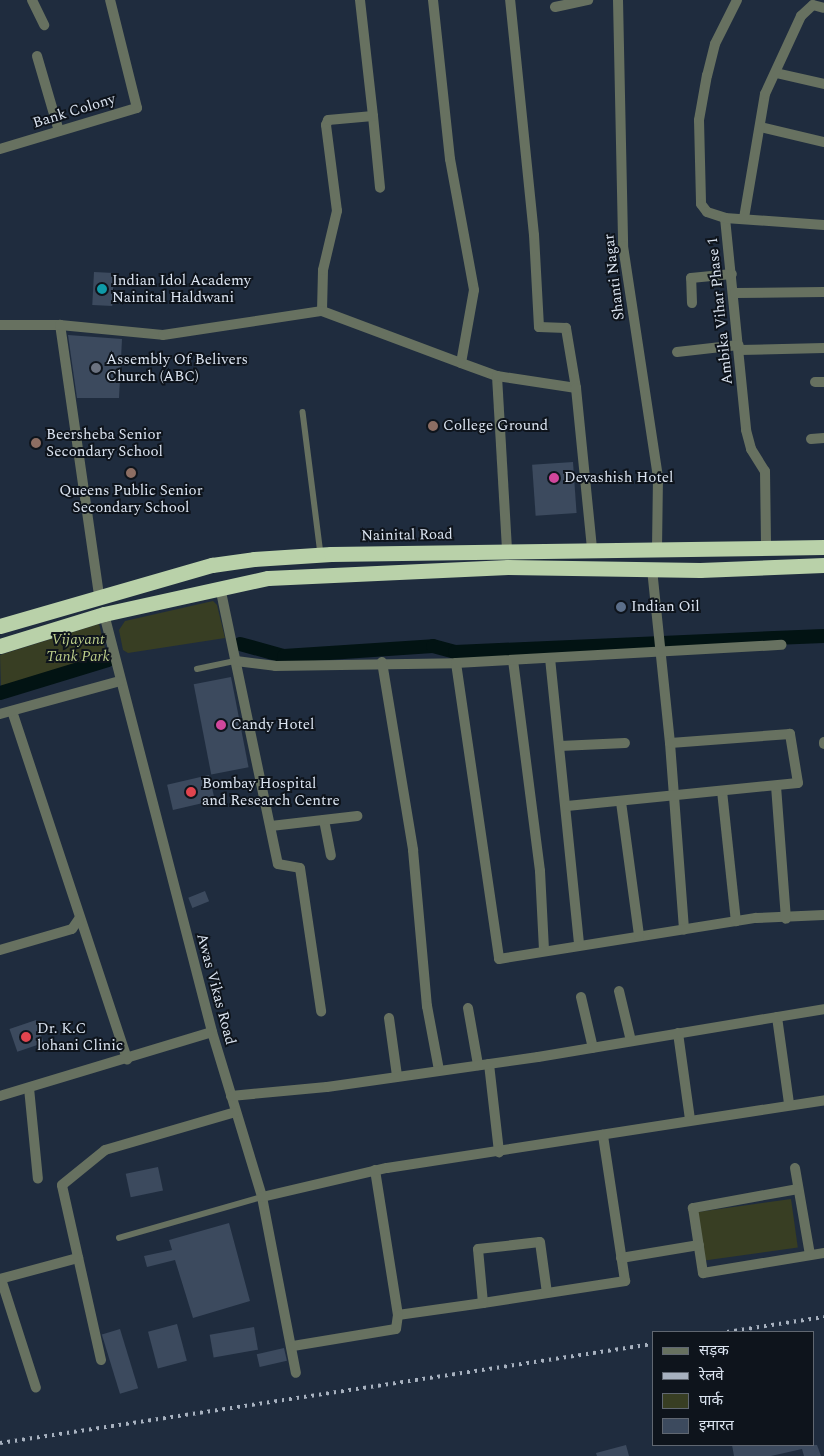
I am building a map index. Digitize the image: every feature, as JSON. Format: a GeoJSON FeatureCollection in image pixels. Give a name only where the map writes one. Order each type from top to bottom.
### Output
{"type":"FeatureCollection","features":[{"type":"Feature","properties":{"kind":"highway"},"geometry":{"type":"LineString","coordinates":[[765,568],[766,547]]}},
{"type":"Feature","properties":{"kind":"highway","name":"Nainital Road"},"geometry":{"type":"LineString","coordinates":[[0,626],[99,595],[215,564],[321,555],[507,550],[824,547]]}},
{"type":"Feature","properties":{"kind":"highway"},"geometry":{"type":"LineString","coordinates":[[215,564],[220,587]]}},
{"type":"Feature","properties":{"kind":"highway"},"geometry":{"type":"LineString","coordinates":[[0,646],[104,614],[220,587],[268,578],[508,567],[652,569],[765,568],[824,565]]}},
{"type":"Feature","properties":{"kind":"highway"},"geometry":{"type":"LineString","coordinates":[[99,595],[104,614]]}},
{"type":"Feature","properties":{"kind":"street"},"geometry":{"type":"LineString","coordinates":[[32,0],[44,25]]}},
{"type":"Feature","properties":{"kind":"street","name":"Bank Colony"},"geometry":{"type":"LineString","coordinates":[[0,149],[137,108],[110,0]]}},
{"type":"Feature","properties":{"kind":"street"},"geometry":{"type":"LineString","coordinates":[[360,0],[380,188]]}},
{"type":"Feature","properties":{"kind":"street"},"geometry":{"type":"LineString","coordinates":[[433,0],[450,159],[474,290],[461,363]]}},
{"type":"Feature","properties":{"kind":"street"},"geometry":{"type":"LineString","coordinates":[[510,0],[534,234],[539,327],[566,328],[576,388],[592,549]]}},
{"type":"Feature","properties":{"kind":"street"},"geometry":{"type":"LineString","coordinates":[[555,6],[588,0]]}},
{"type":"Feature","properties":{"kind":"street","name":"Shanti Nagar"},"geometry":{"type":"LineString","coordinates":[[618,0],[623,246],[658,477],[657,549]]}},
{"type":"Feature","properties":{"kind":"street","name":"Ambika Vihar Phase 1"},"geometry":{"type":"LineString","coordinates":[[737,0],[716,44],[699,120],[701,204],[707,212],[726,218],[740,348],[746,430],[751,449],[765,470],[766,547]]}},
{"type":"Feature","properties":{"kind":"street"},"geometry":{"type":"LineString","coordinates":[[744,218],[766,94],[801,16],[813,5],[824,8]]}},
{"type":"Feature","properties":{"kind":"street"},"geometry":{"type":"LineString","coordinates":[[37,56],[59,131]]}},
{"type":"Feature","properties":{"kind":"street"},"geometry":{"type":"LineString","coordinates":[[776,72],[824,84]]}},
{"type":"Feature","properties":{"kind":"street"},"geometry":{"type":"LineString","coordinates":[[322,311],[323,270],[337,211],[326,125],[328,120],[373,116]]}},
{"type":"Feature","properties":{"kind":"street"},"geometry":{"type":"LineString","coordinates":[[760,127],[824,142]]}},
{"type":"Feature","properties":{"kind":"street"},"geometry":{"type":"LineString","coordinates":[[726,218],[824,225]]}},
{"type":"Feature","properties":{"kind":"street"},"geometry":{"type":"LineString","coordinates":[[692,303],[692,278],[732,274]]}},
{"type":"Feature","properties":{"kind":"street"},"geometry":{"type":"LineString","coordinates":[[734,293],[824,292]]}},
{"type":"Feature","properties":{"kind":"street"},"geometry":{"type":"LineString","coordinates":[[0,326],[60,325],[163,335],[322,311],[497,376],[576,388]]}},
{"type":"Feature","properties":{"kind":"street"},"geometry":{"type":"LineString","coordinates":[[60,325],[99,595]]}},
{"type":"Feature","properties":{"kind":"street"},"geometry":{"type":"LineString","coordinates":[[678,352],[740,348],[824,348]]}},
{"type":"Feature","properties":{"kind":"street"},"geometry":{"type":"LineString","coordinates":[[497,376],[507,550]]}},
{"type":"Feature","properties":{"kind":"street"},"geometry":{"type":"LineString","coordinates":[[811,438],[824,438]]}},
{"type":"Feature","properties":{"kind":"street"},"geometry":{"type":"LineString","coordinates":[[652,569],[658,647],[670,743],[684,929]]}},
{"type":"Feature","properties":{"kind":"street"},"geometry":{"type":"LineString","coordinates":[[220,587],[278,864],[300,868],[321,1011]]}},
{"type":"Feature","properties":{"kind":"street","name":"Awas Vikas Road"},"geometry":{"type":"LineString","coordinates":[[104,614],[212,1032],[262,1197],[293,1346],[296,1372]]}},
{"type":"Feature","properties":{"kind":"street"},"geometry":{"type":"LineString","coordinates":[[236,661],[275,666],[382,662],[456,663],[550,658],[658,647],[782,645]]}},
{"type":"Feature","properties":{"kind":"street"},"geometry":{"type":"LineString","coordinates":[[550,658],[567,806],[579,945]]}},
{"type":"Feature","properties":{"kind":"street"},"geometry":{"type":"LineString","coordinates":[[512,660],[540,871],[544,951]]}},
{"type":"Feature","properties":{"kind":"street"},"geometry":{"type":"LineString","coordinates":[[382,662],[413,850],[427,1006],[439,1070]]}},
{"type":"Feature","properties":{"kind":"street"},"geometry":{"type":"LineString","coordinates":[[456,663],[499,959],[736,921],[824,915]]}},
{"type":"Feature","properties":{"kind":"street"},"geometry":{"type":"LineString","coordinates":[[0,714],[120,680]]}},
{"type":"Feature","properties":{"kind":"street"},"geometry":{"type":"LineString","coordinates":[[12,711],[79,919],[127,1059]]}},
{"type":"Feature","properties":{"kind":"street"},"geometry":{"type":"LineString","coordinates":[[567,806],[673,797],[798,783],[790,734],[670,743]]}},
{"type":"Feature","properties":{"kind":"street"},"geometry":{"type":"LineString","coordinates":[[560,746],[625,743]]}},
{"type":"Feature","properties":{"kind":"street"},"geometry":{"type":"LineString","coordinates":[[776,786],[786,919]]}},
{"type":"Feature","properties":{"kind":"street"},"geometry":{"type":"LineString","coordinates":[[722,792],[736,921]]}},
{"type":"Feature","properties":{"kind":"street"},"geometry":{"type":"LineString","coordinates":[[622,802],[639,936]]}},
{"type":"Feature","properties":{"kind":"street"},"geometry":{"type":"LineString","coordinates":[[271,826],[357,816]]}},
{"type":"Feature","properties":{"kind":"street"},"geometry":{"type":"LineString","coordinates":[[324,820],[331,855]]}},
{"type":"Feature","properties":{"kind":"street"},"geometry":{"type":"LineString","coordinates":[[0,950],[72,929],[79,919]]}},
{"type":"Feature","properties":{"kind":"street"},"geometry":{"type":"LineString","coordinates":[[620,991],[630,1041]]}},
{"type":"Feature","properties":{"kind":"street"},"geometry":{"type":"LineString","coordinates":[[581,997],[593,1048]]}},
{"type":"Feature","properties":{"kind":"street"},"geometry":{"type":"LineString","coordinates":[[468,1008],[483,1064],[499,1152]]}},
{"type":"Feature","properties":{"kind":"street"},"geometry":{"type":"LineString","coordinates":[[231,1096],[397,1076],[593,1048],[824,1008]]}},
{"type":"Feature","properties":{"kind":"street"},"geometry":{"type":"LineString","coordinates":[[777,1017],[789,1104]]}},
{"type":"Feature","properties":{"kind":"street"},"geometry":{"type":"LineString","coordinates":[[389,1018],[397,1076]]}},
{"type":"Feature","properties":{"kind":"street"},"geometry":{"type":"LineString","coordinates":[[0,1096],[212,1032]]}},
{"type":"Feature","properties":{"kind":"street"},"geometry":{"type":"LineString","coordinates":[[678,1034],[690,1120]]}},
{"type":"Feature","properties":{"kind":"street"},"geometry":{"type":"LineString","coordinates":[[29,1088],[38,1180]]}},
{"type":"Feature","properties":{"kind":"street"},"geometry":{"type":"LineString","coordinates":[[262,1197],[375,1170],[603,1136],[690,1120],[824,1100]]}},
{"type":"Feature","properties":{"kind":"street"},"geometry":{"type":"LineString","coordinates":[[101,1360],[62,1185],[105,1150],[236,1112]]}},
{"type":"Feature","properties":{"kind":"street"},"geometry":{"type":"LineString","coordinates":[[398,1315],[625,1281],[603,1136]]}},
{"type":"Feature","properties":{"kind":"street"},"geometry":{"type":"LineString","coordinates":[[795,1168],[810,1255]]}},
{"type":"Feature","properties":{"kind":"street"},"geometry":{"type":"LineString","coordinates":[[293,1346],[396,1329],[398,1315],[375,1170]]}},
{"type":"Feature","properties":{"kind":"street"},"geometry":{"type":"LineString","coordinates":[[798,1190],[693,1208],[703,1272],[824,1252]]}},
{"type":"Feature","properties":{"kind":"street"},"geometry":{"type":"LineString","coordinates":[[483,1303],[478,1249],[540,1242],[547,1293]]}},
{"type":"Feature","properties":{"kind":"street"},"geometry":{"type":"LineString","coordinates":[[622,1258],[699,1245]]}},
{"type":"Feature","properties":{"kind":"street"},"geometry":{"type":"LineString","coordinates":[[36,1388],[1,1279],[78,1258]]}},
{"type":"Feature","properties":{"kind":"lane"},"geometry":{"type":"LineString","coordinates":[[303,412],[321,555]]}},
{"type":"Feature","properties":{"kind":"lane"},"geometry":{"type":"LineString","coordinates":[[197,669],[236,661]]}},
{"type":"Feature","properties":{"kind":"lane"},"geometry":{"type":"LineString","coordinates":[[119,1238],[262,1197]]}},
{"type":"Feature","properties":{"kind":"green space"},"geometry":{"type":"Polygon","coordinates":[[[213,601],[217,605],[225,638],[128,653],[123,650],[119,630],[125,621],[213,601]]]}},
{"type":"Feature","properties":{"kind":"green space","name":"Vijayant Tank Park"},"geometry":{"type":"Polygon","coordinates":[[[99,624],[107,656],[1,686],[0,655],[99,624]]]}},
{"type":"Feature","properties":{"kind":"green space"},"geometry":{"type":"Polygon","coordinates":[[[791,1199],[798,1248],[705,1261],[698,1212],[791,1199]]]}},
{"type":"Feature","properties":{"kind":"building","name":"Indian Idol Academy Nainital Haldwani"},"geometry":{"type":"Polygon","coordinates":[[[94,272],[114,273],[112,306],[92,305],[94,272]]]}},
{"type":"Feature","properties":{"kind":"building","name":"Assembly Of Belivers Church (ABC)"},"geometry":{"type":"Polygon","coordinates":[[[68,335],[122,339],[119,398],[77,398],[68,335]]]}},
{"type":"Feature","properties":{"kind":"building","name":"Devashish Hotel"},"geometry":{"type":"Polygon","coordinates":[[[573,462],[577,513],[536,516],[532,465],[573,462]]]}},
{"type":"Feature","properties":{"kind":"building","name":"Candy Hotel"},"geometry":{"type":"Polygon","coordinates":[[[231,677],[249,767],[211,775],[194,684],[231,677]]]}},
{"type":"Feature","properties":{"kind":"building"},"geometry":{"type":"Polygon","coordinates":[[[209,775],[215,800],[173,810],[167,785],[209,775]]]}},
{"type":"Feature","properties":{"kind":"building"},"geometry":{"type":"Polygon","coordinates":[[[205,891],[209,901],[192,908],[188,898],[205,891]]]}},
{"type":"Feature","properties":{"kind":"building"},"geometry":{"type":"Polygon","coordinates":[[[36,1020],[44,1043],[17,1052],[10,1029],[36,1020]]]}},
{"type":"Feature","properties":{"kind":"building"},"geometry":{"type":"Polygon","coordinates":[[[158,1167],[163,1190],[131,1197],[126,1174],[158,1167]]]}},
{"type":"Feature","properties":{"kind":"building"},"geometry":{"type":"Polygon","coordinates":[[[229,1223],[250,1301],[193,1318],[175,1260],[147,1267],[144,1256],[172,1250],[169,1240],[229,1223]]]}},
{"type":"Feature","properties":{"kind":"building"},"geometry":{"type":"Polygon","coordinates":[[[177,1324],[187,1361],[158,1368],[148,1332],[177,1324]]]}},
{"type":"Feature","properties":{"kind":"building"},"geometry":{"type":"Polygon","coordinates":[[[254,1327],[258,1350],[214,1357],[210,1335],[254,1327]]]}},
{"type":"Feature","properties":{"kind":"building"},"geometry":{"type":"Polygon","coordinates":[[[120,1329],[138,1388],[120,1394],[102,1335],[120,1329]]]}},
{"type":"Feature","properties":{"kind":"building"},"geometry":{"type":"Polygon","coordinates":[[[284,1348],[287,1361],[260,1367],[257,1354],[284,1348]]]}},
{"type":"Feature","properties":{"kind":"building"},"geometry":{"type":"Polygon","coordinates":[[[626,1445],[629,1456],[597,1456],[596,1453],[626,1445]]]}},
{"type":"Feature","properties":{"kind":"building"},"geometry":{"type":"Polygon","coordinates":[[[817,1445],[821,1456],[804,1456],[802,1449],[771,1456],[734,1456],[732,1446],[817,1445]]]}},
{"type":"Feature","properties":{"kind":"waterway"},"geometry":{"type":"LineString","coordinates":[[240,644],[284,656],[433,646],[455,652],[824,636]]}},
{"type":"Feature","properties":{"kind":"waterway"},"geometry":{"type":"LineString","coordinates":[[0,693],[108,660]]}},
{"type":"Feature","properties":{"kind":"railway"},"geometry":{"type":"LineString","coordinates":[[733,1331],[824,1317]]}},
{"type":"Feature","properties":{"kind":"railway"},"geometry":{"type":"LineString","coordinates":[[0,1443],[652,1344]]}},
{"type":"Feature","properties":{"kind":"place","name":"Indian Idol Academy Nainital Haldwani"},"geometry":{"type":"Point","coordinates":[102,289]}},
{"type":"Feature","properties":{"kind":"place","name":"Assembly Of Belivers Church (ABC)"},"geometry":{"type":"Point","coordinates":[96,368]}},
{"type":"Feature","properties":{"kind":"place","name":"College Ground"},"geometry":{"type":"Point","coordinates":[433,426]}},
{"type":"Feature","properties":{"kind":"place","name":"Beersheba Senior Secondary School"},"geometry":{"type":"Point","coordinates":[36,443]}},
{"type":"Feature","properties":{"kind":"place","name":"Queens Public Senior Secondary School"},"geometry":{"type":"Point","coordinates":[131,473]}},
{"type":"Feature","properties":{"kind":"place","name":"Devashish Hotel"},"geometry":{"type":"Point","coordinates":[554,478]}},
{"type":"Feature","properties":{"kind":"place","name":"Indian Oil"},"geometry":{"type":"Point","coordinates":[621,607]}},
{"type":"Feature","properties":{"kind":"place","name":"Candy Hotel"},"geometry":{"type":"Point","coordinates":[221,725]}},
{"type":"Feature","properties":{"kind":"place","name":"Bombay Hospital and Research Centre"},"geometry":{"type":"Point","coordinates":[191,792]}},
{"type":"Feature","properties":{"kind":"place","name":"Dr. K.C lohani Clinic"},"geometry":{"type":"Point","coordinates":[26,1037]}}]}
